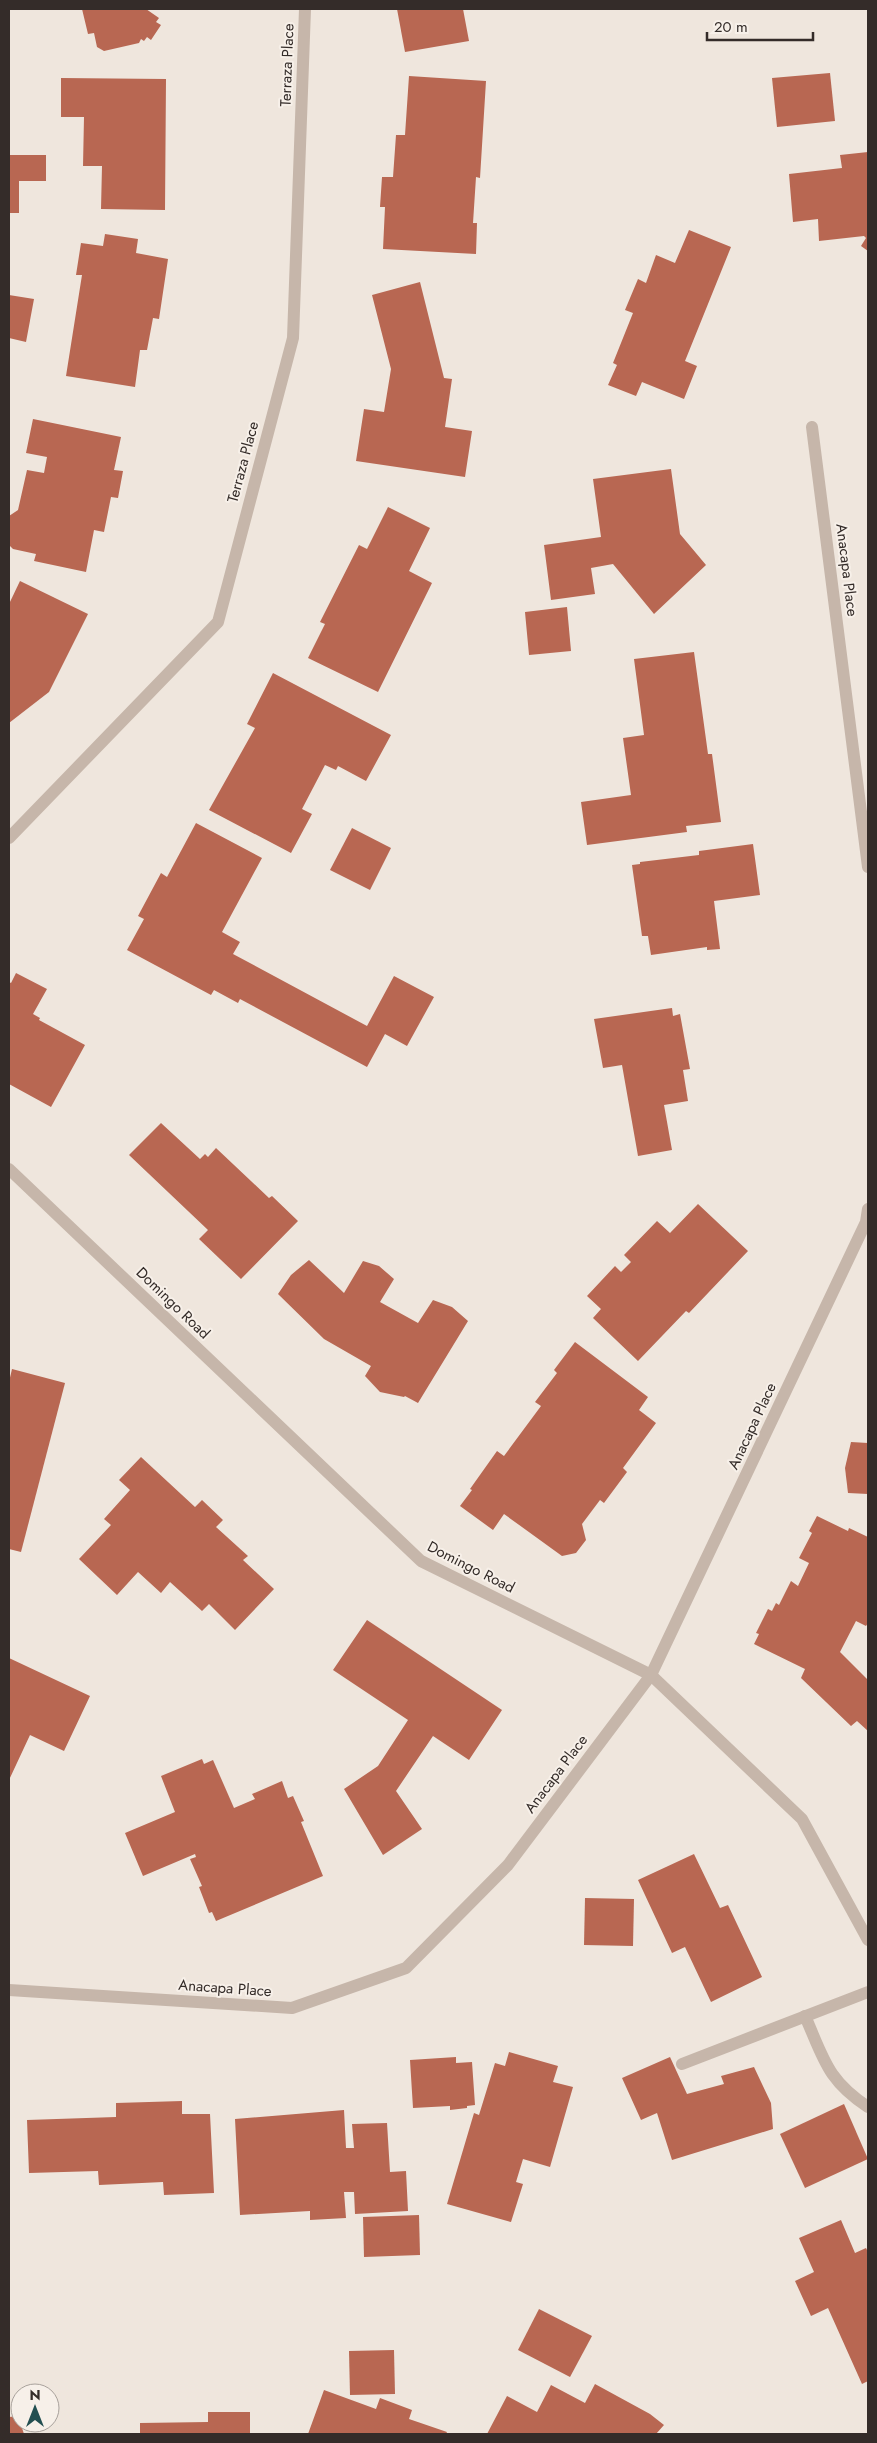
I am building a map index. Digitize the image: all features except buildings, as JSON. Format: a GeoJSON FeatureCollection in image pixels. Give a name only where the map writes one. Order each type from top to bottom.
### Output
{"type":"FeatureCollection","features":[{"type":"Feature","properties":{"kind":"street","name":"Terraza Place"},"geometry":{"type":"LineString","coordinates":[[9,838],[218,622],[293,338],[306,9]]}},
{"type":"Feature","properties":{"kind":"street","name":"Anacapa Place"},"geometry":{"type":"LineString","coordinates":[[812,427],[868,867]]}},
{"type":"Feature","properties":{"kind":"street","name":"Domingo Road"},"geometry":{"type":"LineString","coordinates":[[9,1169],[421,1561],[651,1675],[802,1819],[868,1940]]}},
{"type":"Feature","properties":{"kind":"street","name":"Anacapa Place"},"geometry":{"type":"LineString","coordinates":[[9,1990],[292,2008],[406,1968],[508,1865],[651,1675],[866,1222],[868,1209]]}},
{"type":"Feature","properties":{"kind":"street"},"geometry":{"type":"LineString","coordinates":[[682,2064],[868,1992]]}},
{"type":"Feature","properties":{"kind":"street"},"geometry":{"type":"LineString","coordinates":[[805,2016],[826,2068],[849,2095],[868,2107]]}}]}
